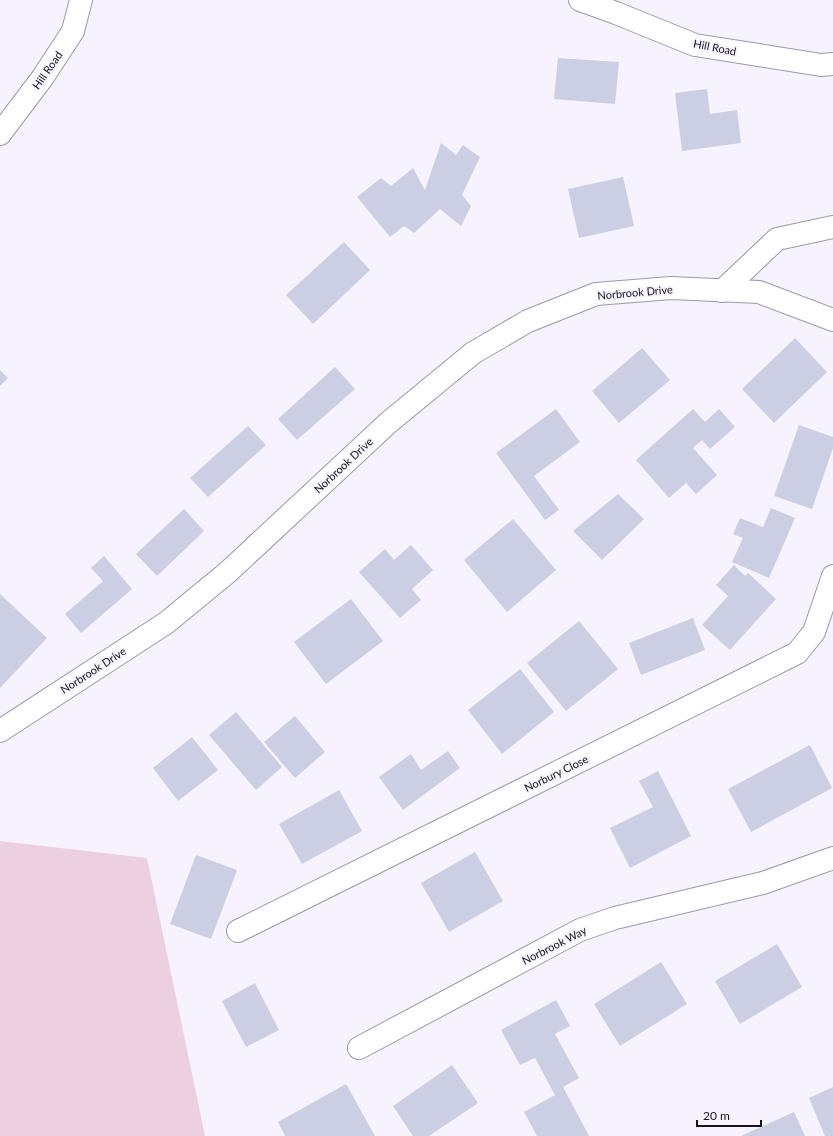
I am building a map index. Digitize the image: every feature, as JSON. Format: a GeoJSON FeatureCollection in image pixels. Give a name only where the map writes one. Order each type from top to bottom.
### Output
{"type":"FeatureCollection","features":[{"type":"Feature","properties":{"kind":"street","name":"Hill Road"},"geometry":{"type":"LineString","coordinates":[[0,134],[43,77],[73,31],[81,0]]}},
{"type":"Feature","properties":{"kind":"street","name":"Hill Road"},"geometry":{"type":"LineString","coordinates":[[580,0],[695,45],[821,65],[833,64]]}},
{"type":"Feature","properties":{"kind":"street"},"geometry":{"type":"LineString","coordinates":[[722,291],[777,239],[833,227]]}},
{"type":"Feature","properties":{"kind":"street","name":"Norbrook Drive"},"geometry":{"type":"LineString","coordinates":[[0,731],[166,623],[228,572],[388,423],[473,353],[528,321],[596,294],[671,288],[760,292],[833,320]]}},
{"type":"Feature","properties":{"kind":"street","name":"Norbury Close"},"geometry":{"type":"LineString","coordinates":[[238,931],[797,653],[814,632],[833,576]]}},
{"type":"Feature","properties":{"kind":"street","name":"Norbrook Way"},"geometry":{"type":"LineString","coordinates":[[359,1048],[580,930],[615,918],[763,883],[833,858]]}},
{"type":"Feature","properties":{"kind":"shaded area"},"geometry":{"type":"Polygon","coordinates":[[[0,841],[147,858],[205,1136],[0,1136],[0,841]]]}},
{"type":"Feature","properties":{"kind":"building"},"geometry":{"type":"Polygon","coordinates":[[[558,58],[619,62],[615,104],[554,99],[558,58]]]}},
{"type":"Feature","properties":{"kind":"building"},"geometry":{"type":"Polygon","coordinates":[[[707,89],[710,114],[737,110],[741,143],[682,151],[675,93],[707,89]]]}},
{"type":"Feature","properties":{"kind":"building"},"geometry":{"type":"Polygon","coordinates":[[[441,143],[456,155],[463,145],[480,157],[462,195],[471,206],[461,226],[440,209],[414,233],[404,226],[390,237],[357,197],[381,178],[391,186],[413,168],[425,190],[441,143]]]}},
{"type":"Feature","properties":{"kind":"building"},"geometry":{"type":"Polygon","coordinates":[[[623,177],[634,226],[579,238],[568,189],[623,177]]]}},
{"type":"Feature","properties":{"kind":"building"},"geometry":{"type":"Polygon","coordinates":[[[344,242],[370,270],[313,324],[286,295],[344,242]]]}},
{"type":"Feature","properties":{"kind":"building"},"geometry":{"type":"Polygon","coordinates":[[[795,338],[827,372],[774,423],[742,389],[795,338]]]}},
{"type":"Feature","properties":{"kind":"building"},"geometry":{"type":"Polygon","coordinates":[[[642,348],[670,380],[619,423],[592,391],[642,348]]]}},
{"type":"Feature","properties":{"kind":"building"},"geometry":{"type":"Polygon","coordinates":[[[335,367],[355,389],[297,440],[278,419],[335,367]]]}},
{"type":"Feature","properties":{"kind":"building"},"geometry":{"type":"Polygon","coordinates":[[[0,370],[8,378],[0,386],[0,370]]]}},
{"type":"Feature","properties":{"kind":"building"},"geometry":{"type":"Polygon","coordinates":[[[556,409],[580,442],[534,476],[559,510],[545,520],[496,453],[556,409]]]}},
{"type":"Feature","properties":{"kind":"building"},"geometry":{"type":"Polygon","coordinates":[[[693,409],[705,422],[719,409],[735,427],[710,449],[702,440],[693,448],[717,475],[696,494],[686,483],[669,498],[636,460],[693,409]]]}},
{"type":"Feature","properties":{"kind":"building"},"geometry":{"type":"Polygon","coordinates":[[[799,425],[833,437],[833,448],[812,509],[774,496],[799,425]]]}},
{"type":"Feature","properties":{"kind":"building"},"geometry":{"type":"Polygon","coordinates":[[[248,426],[266,445],[208,497],[190,478],[248,426]]]}},
{"type":"Feature","properties":{"kind":"building"},"geometry":{"type":"Polygon","coordinates":[[[618,494],[644,519],[602,560],[573,531],[618,494]]]}},
{"type":"Feature","properties":{"kind":"building"},"geometry":{"type":"Polygon","coordinates":[[[771,508],[795,518],[769,578],[732,562],[743,538],[733,534],[740,518],[763,527],[771,508]]]}},
{"type":"Feature","properties":{"kind":"building"},"geometry":{"type":"Polygon","coordinates":[[[184,509],[204,531],[157,576],[136,554],[184,509]]]}},
{"type":"Feature","properties":{"kind":"building"},"geometry":{"type":"Polygon","coordinates":[[[513,519],[556,570],[507,612],[464,560],[513,519]]]}},
{"type":"Feature","properties":{"kind":"building"},"geometry":{"type":"Polygon","coordinates":[[[411,545],[433,570],[412,589],[421,600],[400,618],[359,572],[385,549],[394,560],[411,545]]]}},
{"type":"Feature","properties":{"kind":"building"},"geometry":{"type":"Polygon","coordinates":[[[104,556],[132,589],[81,633],[65,614],[103,581],[91,568],[104,556]]]}},
{"type":"Feature","properties":{"kind":"building"},"geometry":{"type":"Polygon","coordinates":[[[734,565],[745,576],[748,573],[776,599],[730,650],[702,625],[728,596],[716,585],[734,565]]]}},
{"type":"Feature","properties":{"kind":"building"},"geometry":{"type":"Polygon","coordinates":[[[0,594],[47,638],[0,688],[0,594]]]}},
{"type":"Feature","properties":{"kind":"building"},"geometry":{"type":"Polygon","coordinates":[[[351,599],[383,641],[326,684],[294,642],[351,599]]]}},
{"type":"Feature","properties":{"kind":"building"},"geometry":{"type":"Polygon","coordinates":[[[693,618],[705,650],[641,675],[629,643],[693,618]]]}},
{"type":"Feature","properties":{"kind":"building"},"geometry":{"type":"Polygon","coordinates":[[[579,621],[618,669],[566,711],[527,663],[579,621]]]}},
{"type":"Feature","properties":{"kind":"building"},"geometry":{"type":"Polygon","coordinates":[[[520,669],[554,712],[502,754],[468,710],[520,669]]]}},
{"type":"Feature","properties":{"kind":"building"},"geometry":{"type":"Polygon","coordinates":[[[236,712],[282,767],[256,790],[209,735],[236,712]]]}},
{"type":"Feature","properties":{"kind":"building"},"geometry":{"type":"Polygon","coordinates":[[[295,716],[325,752],[295,778],[264,742],[295,716]]]}},
{"type":"Feature","properties":{"kind":"building"},"geometry":{"type":"Polygon","coordinates":[[[192,737],[218,770],[178,801],[153,768],[192,737]]]}},
{"type":"Feature","properties":{"kind":"building"},"geometry":{"type":"Polygon","coordinates":[[[810,745],[832,788],[751,832],[728,789],[810,745]]]}},
{"type":"Feature","properties":{"kind":"building"},"geometry":{"type":"Polygon","coordinates":[[[448,751],[460,768],[403,810],[379,777],[411,754],[421,770],[448,751]]]}},
{"type":"Feature","properties":{"kind":"building"},"geometry":{"type":"Polygon","coordinates":[[[658,771],[691,836],[630,868],[610,828],[653,807],[639,781],[658,771]]]}},
{"type":"Feature","properties":{"kind":"building"},"geometry":{"type":"Polygon","coordinates":[[[339,790],[362,831],[302,864],[279,824],[339,790]]]}},
{"type":"Feature","properties":{"kind":"building"},"geometry":{"type":"Polygon","coordinates":[[[475,852],[503,901],[449,932],[421,883],[475,852]]]}},
{"type":"Feature","properties":{"kind":"building"},"geometry":{"type":"Polygon","coordinates":[[[196,855],[237,870],[211,939],[170,924],[196,855]]]}},
{"type":"Feature","properties":{"kind":"building"},"geometry":{"type":"Polygon","coordinates":[[[777,944],[802,987],[740,1024],[715,981],[777,944]]]}},
{"type":"Feature","properties":{"kind":"building"},"geometry":{"type":"Polygon","coordinates":[[[661,962],[687,1004],[620,1046],[594,1004],[661,962]]]}},
{"type":"Feature","properties":{"kind":"building"},"geometry":{"type":"Polygon","coordinates":[[[255,983],[279,1030],[246,1047],[222,1001],[255,983]]]}},
{"type":"Feature","properties":{"kind":"building"},"geometry":{"type":"Polygon","coordinates":[[[556,1000],[570,1026],[555,1034],[579,1078],[563,1087],[589,1136],[537,1136],[524,1112],[555,1095],[535,1058],[520,1065],[501,1030],[556,1000]]]}},
{"type":"Feature","properties":{"kind":"building"},"geometry":{"type":"Polygon","coordinates":[[[452,1065],[478,1103],[429,1136],[413,1136],[393,1106],[452,1065]]]}},
{"type":"Feature","properties":{"kind":"building"},"geometry":{"type":"Polygon","coordinates":[[[346,1084],[375,1136],[285,1136],[278,1122],[346,1084]]]}},
{"type":"Feature","properties":{"kind":"building"},"geometry":{"type":"Polygon","coordinates":[[[833,1087],[833,1136],[825,1136],[809,1098],[833,1087]]]}},
{"type":"Feature","properties":{"kind":"building"},"geometry":{"type":"Polygon","coordinates":[[[794,1112],[805,1136],[741,1136],[752,1131],[794,1112]]]}}]}
